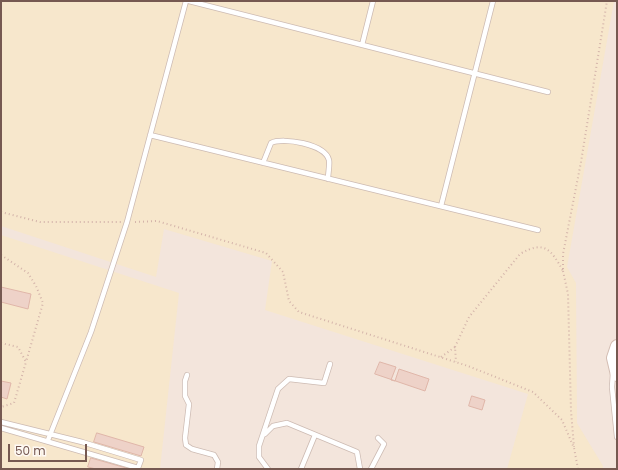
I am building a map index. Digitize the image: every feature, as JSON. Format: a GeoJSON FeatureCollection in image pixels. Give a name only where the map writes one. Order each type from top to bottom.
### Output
{"type":"FeatureCollection","features":[{"type":"Feature","properties":{"kind":"main road"},"geometry":{"type":"LineString","coordinates":[[616,373],[613,358],[617,346]]}},
{"type":"Feature","properties":{"kind":"lane"},"geometry":{"type":"LineString","coordinates":[[48,440],[91,332],[127,222],[186,1]]}},
{"type":"Feature","properties":{"kind":"lane"},"geometry":{"type":"LineString","coordinates":[[189,1],[548,92]]}},
{"type":"Feature","properties":{"kind":"lane"},"geometry":{"type":"LineString","coordinates":[[362,45],[373,1]]}},
{"type":"Feature","properties":{"kind":"lane"},"geometry":{"type":"LineString","coordinates":[[440,206],[493,1]]}},
{"type":"Feature","properties":{"kind":"lane"},"geometry":{"type":"LineString","coordinates":[[150,135],[538,230]]}},
{"type":"Feature","properties":{"kind":"lane"},"geometry":{"type":"LineString","coordinates":[[262,163],[271,143],[284,140],[318,148],[324,152],[329,160],[328,179]]}},
{"type":"Feature","properties":{"kind":"lane"},"geometry":{"type":"LineString","coordinates":[[268,469],[259,457],[259,446],[264,435],[278,389],[289,379],[324,383],[330,364]]}},
{"type":"Feature","properties":{"kind":"lane"},"geometry":{"type":"LineString","coordinates":[[616,373],[612,387],[617,436]]}},
{"type":"Feature","properties":{"kind":"lane"},"geometry":{"type":"LineString","coordinates":[[187,375],[185,396],[189,404],[185,438],[186,445],[192,449],[214,455],[218,462],[217,469]]}},
{"type":"Feature","properties":{"kind":"lane"},"geometry":{"type":"LineString","coordinates":[[1,422],[82,442],[141,460],[138,468],[48,440],[1,428]]}},
{"type":"Feature","properties":{"kind":"lane"},"geometry":{"type":"LineString","coordinates":[[264,435],[273,426],[286,423],[357,452],[360,469]]}},
{"type":"Feature","properties":{"kind":"lane"},"geometry":{"type":"LineString","coordinates":[[301,469],[315,435]]}},
{"type":"Feature","properties":{"kind":"lane"},"geometry":{"type":"LineString","coordinates":[[371,469],[384,444],[378,438]]}},
{"type":"Feature","properties":{"kind":"path"},"geometry":{"type":"LineString","coordinates":[[578,469],[574,451],[571,411],[568,294],[563,271],[563,254],[581,162],[607,1]]}},
{"type":"Feature","properties":{"kind":"path"},"geometry":{"type":"LineString","coordinates":[[1,212],[40,222],[157,221],[266,253],[283,272],[289,301],[299,312],[456,362],[533,392],[562,420],[574,451]]}},
{"type":"Feature","properties":{"kind":"path"},"geometry":{"type":"LineString","coordinates":[[456,362],[455,347],[469,317],[520,254],[531,247],[543,247],[554,254],[563,271]]}},
{"type":"Feature","properties":{"kind":"path"},"geometry":{"type":"LineString","coordinates":[[1,255],[28,273],[36,286],[43,303],[14,403],[1,407]]}},
{"type":"Feature","properties":{"kind":"path"},"geometry":{"type":"LineString","coordinates":[[1,342],[18,347],[26,362]]}},
{"type":"Feature","properties":{"kind":"path"},"geometry":{"type":"LineString","coordinates":[[441,357],[455,347]]}},
{"type":"Feature","properties":{"kind":"shaded area"},"geometry":{"type":"Polygon","coordinates":[[[1,1],[617,1],[617,469],[1,469],[1,1]]]}},
{"type":"Feature","properties":{"kind":"sand"},"geometry":{"type":"Polygon","coordinates":[[[1,1],[614,1],[567,267],[576,283],[577,423],[603,466],[603,469],[507,469],[528,394],[265,310],[272,261],[164,229],[156,277],[1,226],[1,1]]]}},
{"type":"Feature","properties":{"kind":"sand"},"geometry":{"type":"Polygon","coordinates":[[[1,235],[179,293],[160,469],[1,469],[1,235]]]}},
{"type":"Feature","properties":{"kind":"building"},"geometry":{"type":"Polygon","coordinates":[[[1,287],[31,294],[28,309],[1,302],[1,287]]]}},
{"type":"Feature","properties":{"kind":"building"},"geometry":{"type":"Polygon","coordinates":[[[380,362],[396,367],[391,380],[375,374],[380,362]]]}},
{"type":"Feature","properties":{"kind":"building"},"geometry":{"type":"Polygon","coordinates":[[[399,369],[429,379],[425,391],[395,381],[399,369]]]}},
{"type":"Feature","properties":{"kind":"building"},"geometry":{"type":"Polygon","coordinates":[[[1,381],[11,383],[7,399],[1,397],[1,381]]]}},
{"type":"Feature","properties":{"kind":"building"},"geometry":{"type":"Polygon","coordinates":[[[472,396],[485,400],[482,410],[469,406],[472,396]]]}},
{"type":"Feature","properties":{"kind":"building"},"geometry":{"type":"Polygon","coordinates":[[[97,433],[144,447],[141,456],[94,442],[97,433]]]}},
{"type":"Feature","properties":{"kind":"building"},"geometry":{"type":"Polygon","coordinates":[[[91,458],[130,469],[96,469],[88,467],[91,458]]]}}]}
